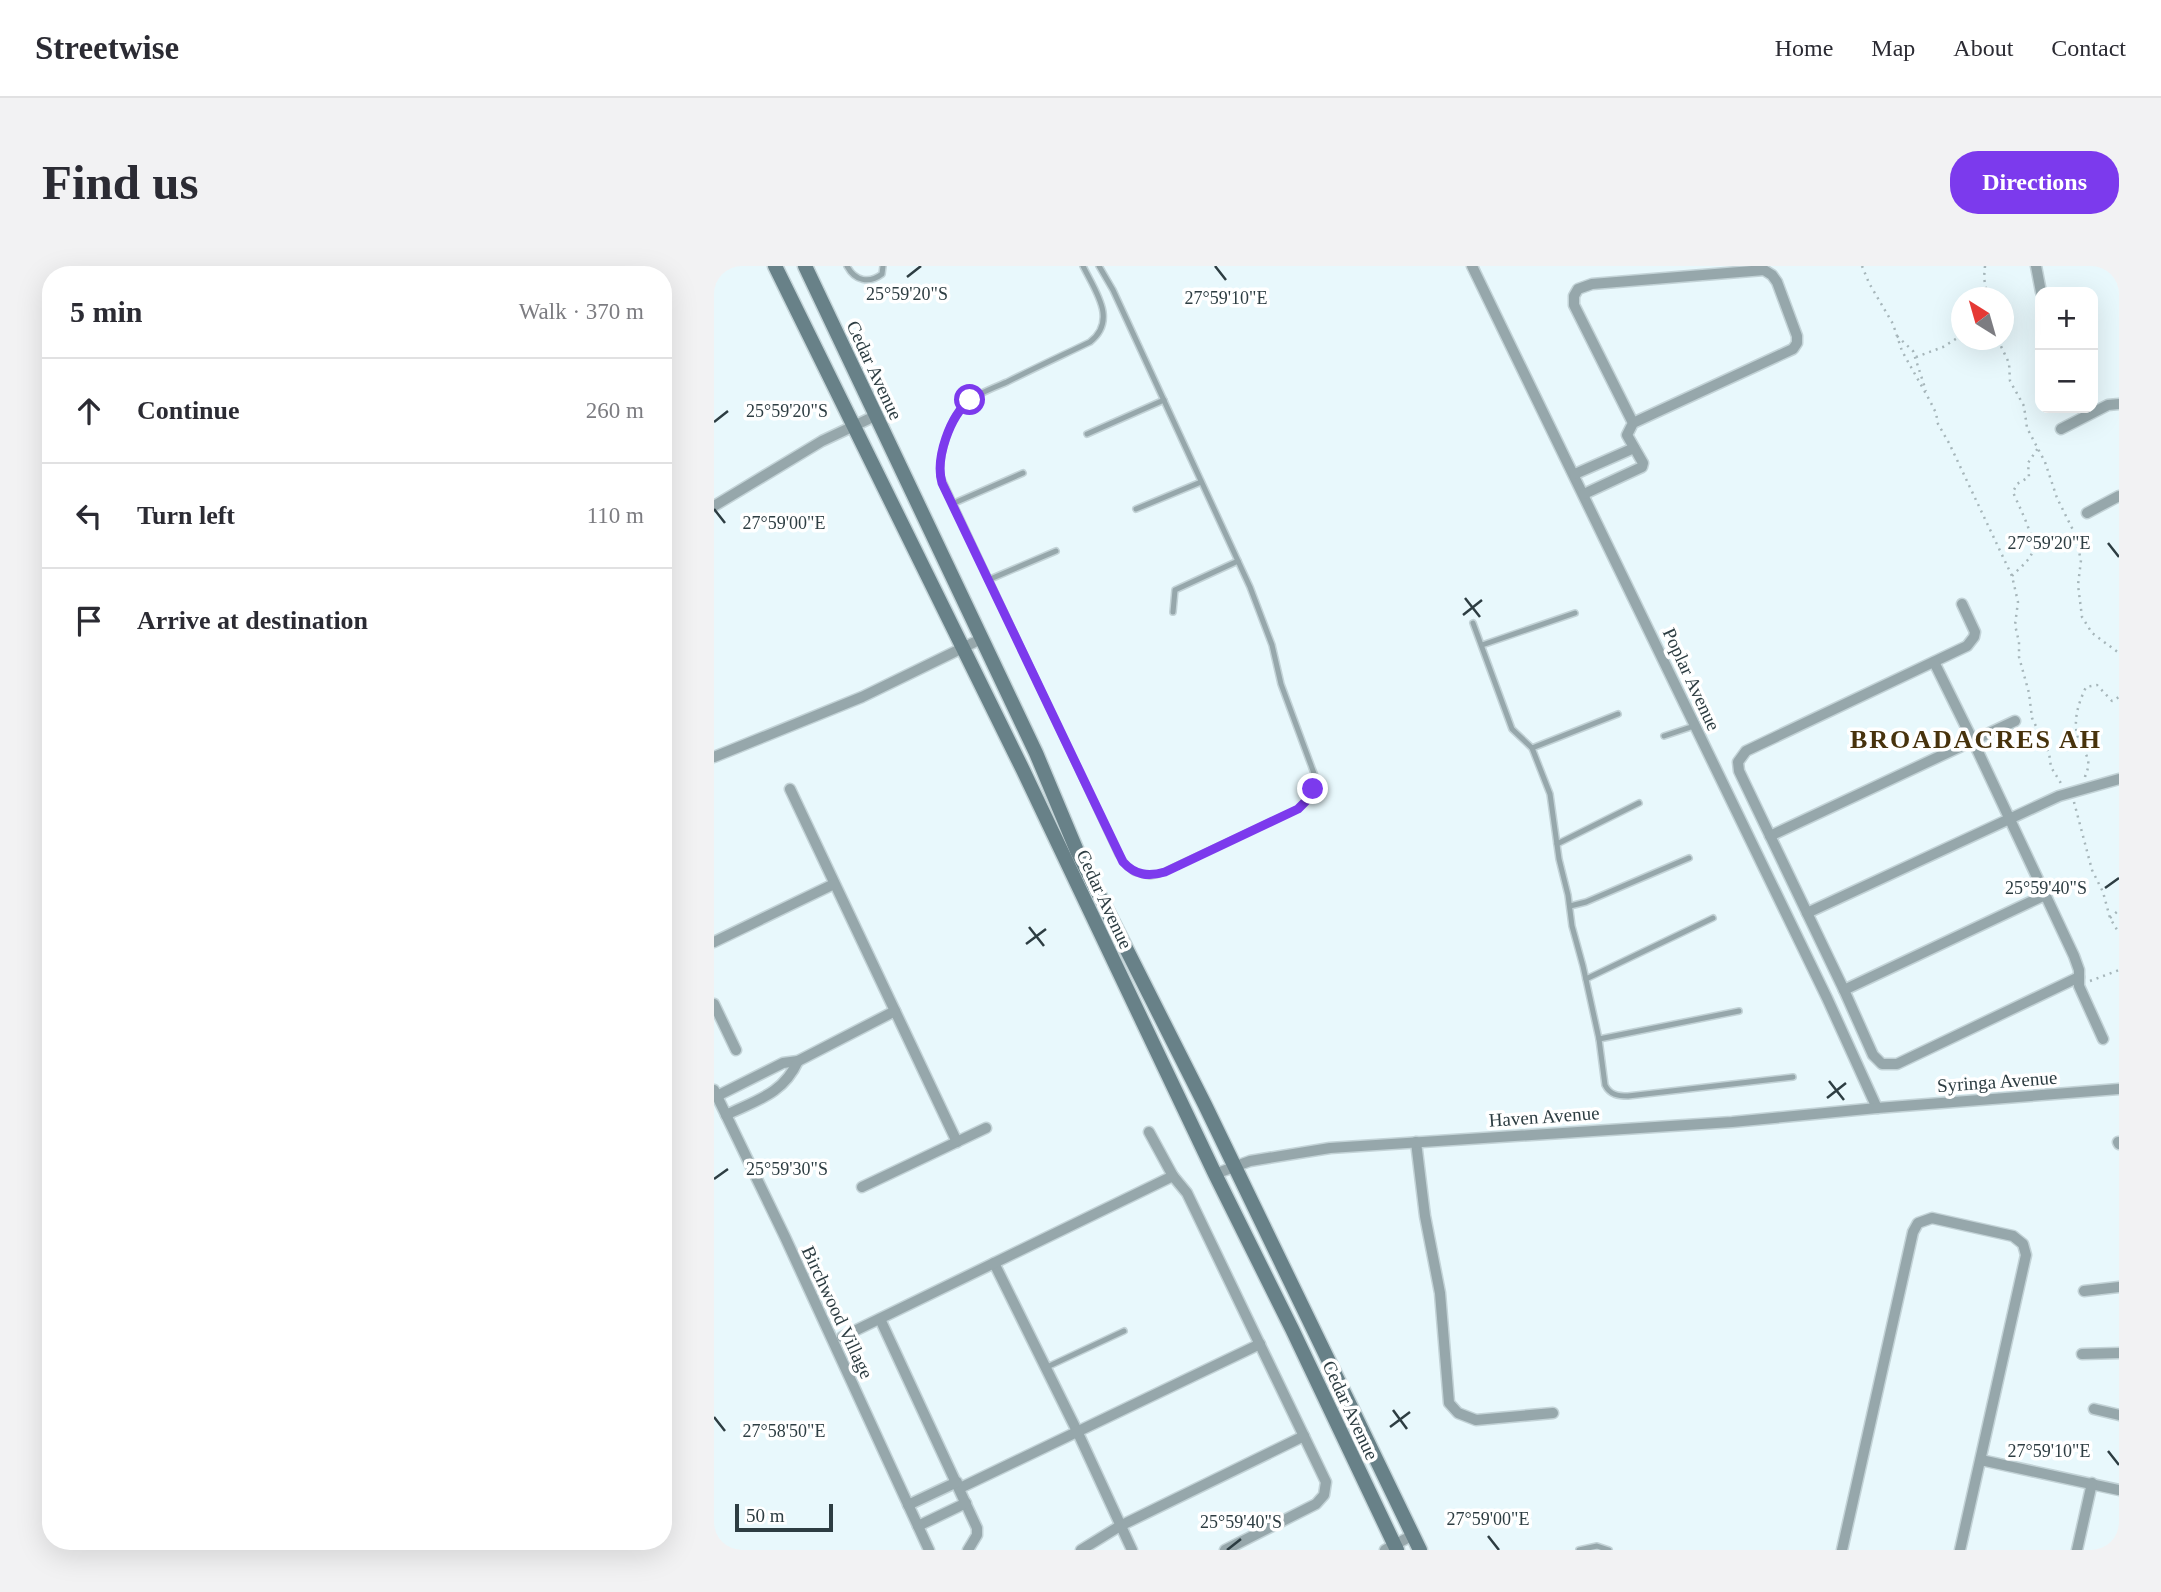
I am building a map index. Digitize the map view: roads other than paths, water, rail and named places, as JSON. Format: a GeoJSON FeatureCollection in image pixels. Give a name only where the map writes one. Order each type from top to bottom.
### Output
{"type":"FeatureCollection","features":[{"type":"Feature","properties":{"kind":"main road","name":"Cedar Avenue"},"geometry":{"type":"LineString","coordinates":[[775,266],[964,648],[1215,1174],[1292,1329],[1392,1548]]}},
{"type":"Feature","properties":{"kind":"main road","name":"Cedar Avenue"},"geometry":{"type":"LineString","coordinates":[[805,266],[1036,753],[1077,851],[1235,1165],[1420,1550]]}},
{"type":"Feature","properties":{"kind":"main road"},"geometry":{"type":"LineString","coordinates":[[1104,941],[1119,934]]}},
{"type":"Feature","properties":{"kind":"street","name":"Poplar Avenue"},"geometry":{"type":"LineString","coordinates":[[1472,266],[1827,998],[1877,1108]]}},
{"type":"Feature","properties":{"kind":"street"},"geometry":{"type":"LineString","coordinates":[[2036,266],[2040,287]]}},
{"type":"Feature","properties":{"kind":"street"},"geometry":{"type":"LineString","coordinates":[[1584,494],[1642,467],[1643,463],[1628,435],[1633,423],[1793,349],[1797,336],[1777,282],[1769,273],[1764,270],[1592,284],[1578,289],[1574,304],[1633,423]]}},
{"type":"Feature","properties":{"kind":"street"},"geometry":{"type":"LineString","coordinates":[[2098,405],[2119,404]]}},
{"type":"Feature","properties":{"kind":"street"},"geometry":{"type":"LineString","coordinates":[[2061,429],[2084,413]]}},
{"type":"Feature","properties":{"kind":"street"},"geometry":{"type":"LineString","coordinates":[[714,506],[804,452],[875,416]]}},
{"type":"Feature","properties":{"kind":"street"},"geometry":{"type":"LineString","coordinates":[[1574,474],[1633,448]]}},
{"type":"Feature","properties":{"kind":"street"},"geometry":{"type":"LineString","coordinates":[[2087,513],[2119,496]]}},
{"type":"Feature","properties":{"kind":"street"},"geometry":{"type":"LineString","coordinates":[[1962,604],[1973,627],[1974,637],[1959,650],[1741,755],[1738,762],[1739,771],[1873,1055],[1879,1062],[1889,1065],[1910,1058],[2079,977]]}},
{"type":"Feature","properties":{"kind":"street"},"geometry":{"type":"LineString","coordinates":[[714,757],[862,697],[981,639]]}},
{"type":"Feature","properties":{"kind":"street"},"geometry":{"type":"LineString","coordinates":[[1934,662],[2074,956],[2083,997],[2103,1039]]}},
{"type":"Feature","properties":{"kind":"street"},"geometry":{"type":"LineString","coordinates":[[1770,836],[2015,721]]}},
{"type":"Feature","properties":{"kind":"street"},"geometry":{"type":"LineString","coordinates":[[1807,913],[2009,817],[2067,793],[2119,779]]}},
{"type":"Feature","properties":{"kind":"street"},"geometry":{"type":"LineString","coordinates":[[790,789],[957,1142]]}},
{"type":"Feature","properties":{"kind":"street"},"geometry":{"type":"LineString","coordinates":[[714,942],[834,884]]}},
{"type":"Feature","properties":{"kind":"street"},"geometry":{"type":"LineString","coordinates":[[1844,990],[2045,895]]}},
{"type":"Feature","properties":{"kind":"street"},"geometry":{"type":"LineString","coordinates":[[714,1004],[736,1050]]}},
{"type":"Feature","properties":{"kind":"street"},"geometry":{"type":"LineString","coordinates":[[716,1093],[783,1063],[798,1060],[895,1011]]}},
{"type":"Feature","properties":{"kind":"street"},"geometry":{"type":"LineString","coordinates":[[726,1115],[775,1091],[785,1083],[798,1060]]}},
{"type":"Feature","properties":{"kind":"street","name":"Syringa Avenue"},"geometry":{"type":"LineString","coordinates":[[1877,1108],[2119,1089]]}},
{"type":"Feature","properties":{"kind":"street","name":"Birchwood Village"},"geometry":{"type":"LineString","coordinates":[[716,1093],[929,1550]]}},
{"type":"Feature","properties":{"kind":"street","name":"Haven Avenue"},"geometry":{"type":"LineString","coordinates":[[1215,1174],[1235,1165],[1318,1150],[1732,1122],[1877,1108]]}},
{"type":"Feature","properties":{"kind":"street"},"geometry":{"type":"LineString","coordinates":[[862,1187],[986,1128]]}},
{"type":"Feature","properties":{"kind":"street"},"geometry":{"type":"LineString","coordinates":[[1149,1132],[1173,1175],[1187,1193],[1326,1482],[1320,1501],[1225,1550]]}},
{"type":"Feature","properties":{"kind":"street"},"geometry":{"type":"LineString","coordinates":[[1416,1142],[1424,1206],[1440,1293],[1449,1403],[1458,1413],[1476,1420],[1553,1413]]}},
{"type":"Feature","properties":{"kind":"street"},"geometry":{"type":"LineString","coordinates":[[842,1337],[1173,1175]]}},
{"type":"Feature","properties":{"kind":"street"},"geometry":{"type":"LineString","coordinates":[[1842,1550],[1913,1232],[1918,1223],[1927,1218],[2014,1236],[2025,1247],[2025,1261],[1960,1550]]}},
{"type":"Feature","properties":{"kind":"street"},"geometry":{"type":"LineString","coordinates":[[994,1263],[1132,1550]]}},
{"type":"Feature","properties":{"kind":"street"},"geometry":{"type":"LineString","coordinates":[[2084,1291],[2119,1287]]}},
{"type":"Feature","properties":{"kind":"street"},"geometry":{"type":"LineString","coordinates":[[880,1319],[978,1530],[968,1550]]}},
{"type":"Feature","properties":{"kind":"street"},"geometry":{"type":"LineString","coordinates":[[908,1504],[959,1485],[1078,1433],[1260,1344]]}},
{"type":"Feature","properties":{"kind":"street"},"geometry":{"type":"LineString","coordinates":[[2082,1354],[2119,1353]]}},
{"type":"Feature","properties":{"kind":"street"},"geometry":{"type":"LineString","coordinates":[[2094,1409],[2119,1415]]}},
{"type":"Feature","properties":{"kind":"street"},"geometry":{"type":"LineString","coordinates":[[1081,1550],[1120,1526],[1304,1436]]}},
{"type":"Feature","properties":{"kind":"street"},"geometry":{"type":"LineString","coordinates":[[1982,1460],[2119,1490]]}},
{"type":"Feature","properties":{"kind":"street"},"geometry":{"type":"LineString","coordinates":[[2077,1550],[2092,1483]]}},
{"type":"Feature","properties":{"kind":"street"},"geometry":{"type":"LineString","coordinates":[[918,1526],[966,1503]]}},
{"type":"Feature","properties":{"kind":"street"},"geometry":{"type":"LineString","coordinates":[[1392,1548],[1413,1535]]}},
{"type":"Feature","properties":{"kind":"lane"},"geometry":{"type":"LineString","coordinates":[[847,266],[849,271],[864,281],[874,280],[881,274],[883,266]]}},
{"type":"Feature","properties":{"kind":"lane"},"geometry":{"type":"LineString","coordinates":[[1083,266],[1104,313],[1103,328],[1099,335],[1090,342],[980,394],[963,406],[954,420],[940,460],[940,475],[1120,858],[1134,872],[1150,876],[1172,869],[1298,809],[1312,792],[1315,776],[1281,684],[1272,645],[1238,561],[1113,289],[1099,266]]}},
{"type":"Feature","properties":{"kind":"lane"},"geometry":{"type":"LineString","coordinates":[[1087,434],[1164,400]]}},
{"type":"Feature","properties":{"kind":"lane"},"geometry":{"type":"LineString","coordinates":[[952,504],[1023,473]]}},
{"type":"Feature","properties":{"kind":"lane"},"geometry":{"type":"LineString","coordinates":[[1136,509],[1201,482]]}},
{"type":"Feature","properties":{"kind":"lane"},"geometry":{"type":"LineString","coordinates":[[988,580],[1056,551]]}},
{"type":"Feature","properties":{"kind":"lane"},"geometry":{"type":"LineString","coordinates":[[1173,612],[1175,590],[1238,561]]}},
{"type":"Feature","properties":{"kind":"lane"},"geometry":{"type":"LineString","coordinates":[[1482,645],[1575,612]]}},
{"type":"Feature","properties":{"kind":"lane"},"geometry":{"type":"LineString","coordinates":[[1473,623],[1512,729],[1532,748],[1550,794],[1559,859],[1599,1039],[1607,1090],[1620,1096],[1793,1077]]}},
{"type":"Feature","properties":{"kind":"lane"},"geometry":{"type":"LineString","coordinates":[[1532,748],[1618,714]]}},
{"type":"Feature","properties":{"kind":"lane"},"geometry":{"type":"LineString","coordinates":[[1664,736],[1694,726]]}},
{"type":"Feature","properties":{"kind":"lane"},"geometry":{"type":"LineString","coordinates":[[1557,844],[1639,803]]}},
{"type":"Feature","properties":{"kind":"lane"},"geometry":{"type":"LineString","coordinates":[[1570,906],[1586,902],[1689,858]]}},
{"type":"Feature","properties":{"kind":"lane"},"geometry":{"type":"LineString","coordinates":[[1586,979],[1713,918]]}},
{"type":"Feature","properties":{"kind":"lane"},"geometry":{"type":"LineString","coordinates":[[1599,1039],[1739,1011]]}},
{"type":"Feature","properties":{"kind":"lane"},"geometry":{"type":"LineString","coordinates":[[1045,1368],[1124,1331]]}},
{"type":"Feature","properties":{"kind":"lane"},"geometry":{"type":"LineString","coordinates":[[1579,1550],[1597,1546],[1609,1550]]}},
{"type":"Feature","properties":{"kind":"district","name":"BROADACRES AH"},"geometry":{"type":"Point","coordinates":[1976,739]}}]}
